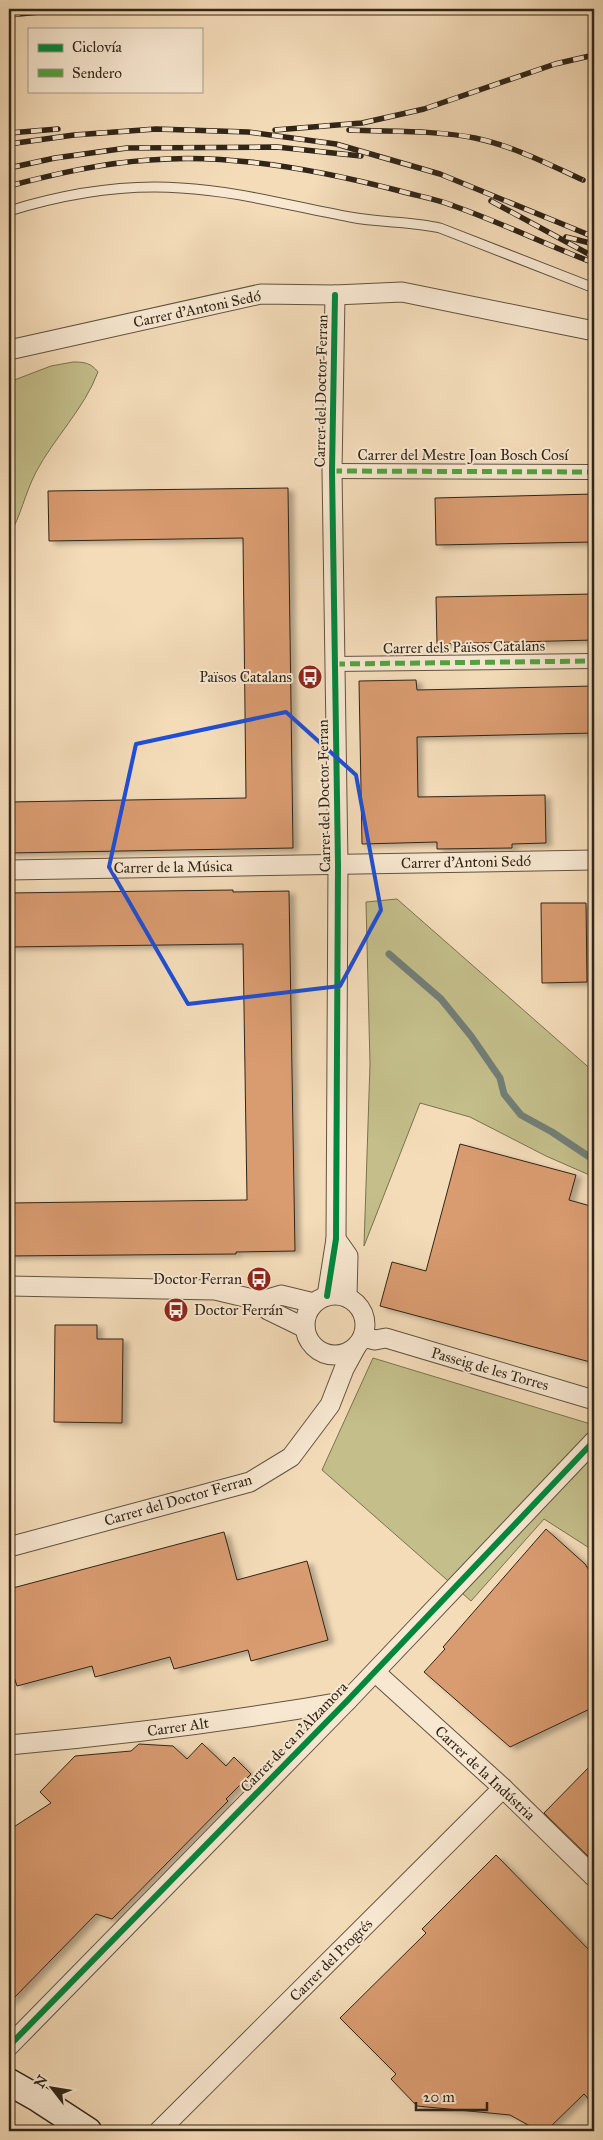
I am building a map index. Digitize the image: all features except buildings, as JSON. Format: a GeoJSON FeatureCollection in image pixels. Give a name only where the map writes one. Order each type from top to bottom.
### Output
{"type":"FeatureCollection","features":[{"type":"Feature","properties":{"kind":"main road"},"geometry":{"type":"LineString","coordinates":[[9,2082],[88,2131]]}},
{"type":"Feature","properties":{"kind":"street","name":"Carrer d'Antoni Sedó"},"geometry":{"type":"LineString","coordinates":[[9,350],[261,294],[334,295],[402,292],[594,331]]}},
{"type":"Feature","properties":{"kind":"street","name":"Carrer del Doctor Ferran"},"geometry":{"type":"LineString","coordinates":[[321,1299],[336,1239],[338,864],[332,471],[334,295]]}},
{"type":"Feature","properties":{"kind":"street","name":"Carrer del Mestre Joan Bosch Cosí"},"geometry":{"type":"LineString","coordinates":[[332,471],[594,472]]}},
{"type":"Feature","properties":{"kind":"street","name":"Carrer dels Països Catalans"},"geometry":{"type":"LineString","coordinates":[[335,664],[594,662]]}},
{"type":"Feature","properties":{"kind":"street","name":"Carrer d'Antoni Sedó"},"geometry":{"type":"LineString","coordinates":[[338,864],[594,860]]}},
{"type":"Feature","properties":{"kind":"street","name":"Carrer de la Música"},"geometry":{"type":"LineString","coordinates":[[9,870],[338,864]]}},
{"type":"Feature","properties":{"kind":"street","name":"Carrer del Doctor Ferran"},"geometry":{"type":"LineString","coordinates":[[336,1239],[348,1256],[347,1297]]}},
{"type":"Feature","properties":{"kind":"street"},"geometry":{"type":"LineString","coordinates":[[9,1286],[215,1290],[261,1301],[281,1296],[321,1299],[336,1294],[347,1297],[357,1304],[363,1314],[361,1335],[346,1354],[334,1356],[322,1353],[312,1346],[306,1336],[307,1312],[321,1299]]}},
{"type":"Feature","properties":{"kind":"street"},"geometry":{"type":"LineString","coordinates":[[261,1301],[268,1310],[305,1328]]}},
{"type":"Feature","properties":{"kind":"street","name":"Passeig de les Torres"},"geometry":{"type":"LineString","coordinates":[[361,1335],[376,1328],[386,1338],[594,1400]]}},
{"type":"Feature","properties":{"kind":"street","name":"Carrer del Doctor Ferran"},"geometry":{"type":"LineString","coordinates":[[9,1547],[250,1482],[291,1457],[330,1405],[361,1335]]}},
{"type":"Feature","properties":{"kind":"street"},"geometry":{"type":"LineString","coordinates":[[322,1353],[337,1387]]}},
{"type":"Feature","properties":{"kind":"street","name":"Carrer de ca n'Alzamora"},"geometry":{"type":"LineString","coordinates":[[9,2046],[375,1672],[594,1440]]}},
{"type":"Feature","properties":{"kind":"street","name":"Carrer de la Indústria"},"geometry":{"type":"LineString","coordinates":[[375,1672],[503,1788],[594,1877]]}},
{"type":"Feature","properties":{"kind":"street","name":"Carrer Alt"},"geometry":{"type":"LineString","coordinates":[[9,1745],[119,1735],[278,1713],[347,1701]]}},
{"type":"Feature","properties":{"kind":"street","name":"Carrer del Progrés"},"geometry":{"type":"LineString","coordinates":[[159,2131],[503,1788]]}},
{"type":"Feature","properties":{"kind":"lane"},"geometry":{"type":"LineString","coordinates":[[9,211],[48,199],[118,189],[181,188],[236,194],[360,219],[420,223],[440,228],[594,288]]}},
{"type":"Feature","properties":{"kind":"highlighted area"},"geometry":{"type":"Polygon","coordinates":[[[286,712],[356,775],[381,910],[340,986],[188,1004],[109,867],[136,744],[286,712]]]}},
{"type":"Feature","properties":{"kind":"shaded area"},"geometry":{"type":"Polygon","coordinates":[[[73,362],[87,364],[98,372],[77,411],[43,459],[9,536],[9,382],[51,366],[73,362]]]}},
{"type":"Feature","properties":{"kind":"shaded area"},"geometry":{"type":"Polygon","coordinates":[[[397,899],[594,1072],[594,1177],[546,1156],[470,1117],[420,1103],[364,1246],[370,1064],[366,902],[397,899]]]}},
{"type":"Feature","properties":{"kind":"shaded area"},"geometry":{"type":"Polygon","coordinates":[[[373,1358],[594,1425],[594,1551],[544,1519],[471,1601],[322,1470],[373,1358]]]}},
{"type":"Feature","properties":{"kind":"waterway"},"geometry":{"type":"LineString","coordinates":[[389,954],[441,999],[471,1036],[500,1078],[504,1094],[521,1115],[552,1132],[594,1160]]}},
{"type":"Feature","properties":{"kind":"railway"},"geometry":{"type":"LineString","coordinates":[[9,15],[71,9]]}},
{"type":"Feature","properties":{"kind":"railway"},"geometry":{"type":"LineString","coordinates":[[275,130],[362,123],[424,109],[555,64],[594,55]]}},
{"type":"Feature","properties":{"kind":"railway"},"geometry":{"type":"LineString","coordinates":[[9,133],[58,129]]}},
{"type":"Feature","properties":{"kind":"railway"},"geometry":{"type":"LineString","coordinates":[[9,144],[74,135],[156,129],[248,132],[336,144],[440,174],[594,237]]}},
{"type":"Feature","properties":{"kind":"railway"},"geometry":{"type":"LineString","coordinates":[[349,130],[428,132],[475,138],[517,151],[583,180]]}},
{"type":"Feature","properties":{"kind":"railway"},"geometry":{"type":"LineString","coordinates":[[9,168],[55,158],[127,148],[277,147],[361,156]]}},
{"type":"Feature","properties":{"kind":"railway"},"geometry":{"type":"LineString","coordinates":[[9,186],[79,170],[150,160],[211,159],[276,165],[340,177],[441,201],[594,263]]}},
{"type":"Feature","properties":{"kind":"railway"},"geometry":{"type":"LineString","coordinates":[[491,201],[594,257]]}},
{"type":"Feature","properties":{"kind":"railway"},"geometry":{"type":"LineString","coordinates":[[566,237],[594,244]]}},
{"type":"Feature","properties":{"kind":"marked path"},"geometry":{"type":"LineString","coordinates":[[332,471],[594,472]]}},
{"type":"Feature","properties":{"kind":"marked path"},"geometry":{"type":"LineString","coordinates":[[335,664],[594,661]]}},
{"type":"Feature","properties":{"kind":"cycle path"},"geometry":{"type":"LineString","coordinates":[[327,1296],[336,1239],[338,864],[332,471],[335,295]]}},
{"type":"Feature","properties":{"kind":"cycle path"},"geometry":{"type":"LineString","coordinates":[[9,2046],[347,1701],[594,1441]]}},
{"type":"Feature","properties":{"kind":"place","name":"Països Catalans"},"geometry":{"type":"Point","coordinates":[310,677]}},
{"type":"Feature","properties":{"kind":"place","name":"Doctor Ferran"},"geometry":{"type":"Point","coordinates":[259,1279]}},
{"type":"Feature","properties":{"kind":"place","name":"Doctor Ferrán"},"geometry":{"type":"Point","coordinates":[176,1310]}}]}
